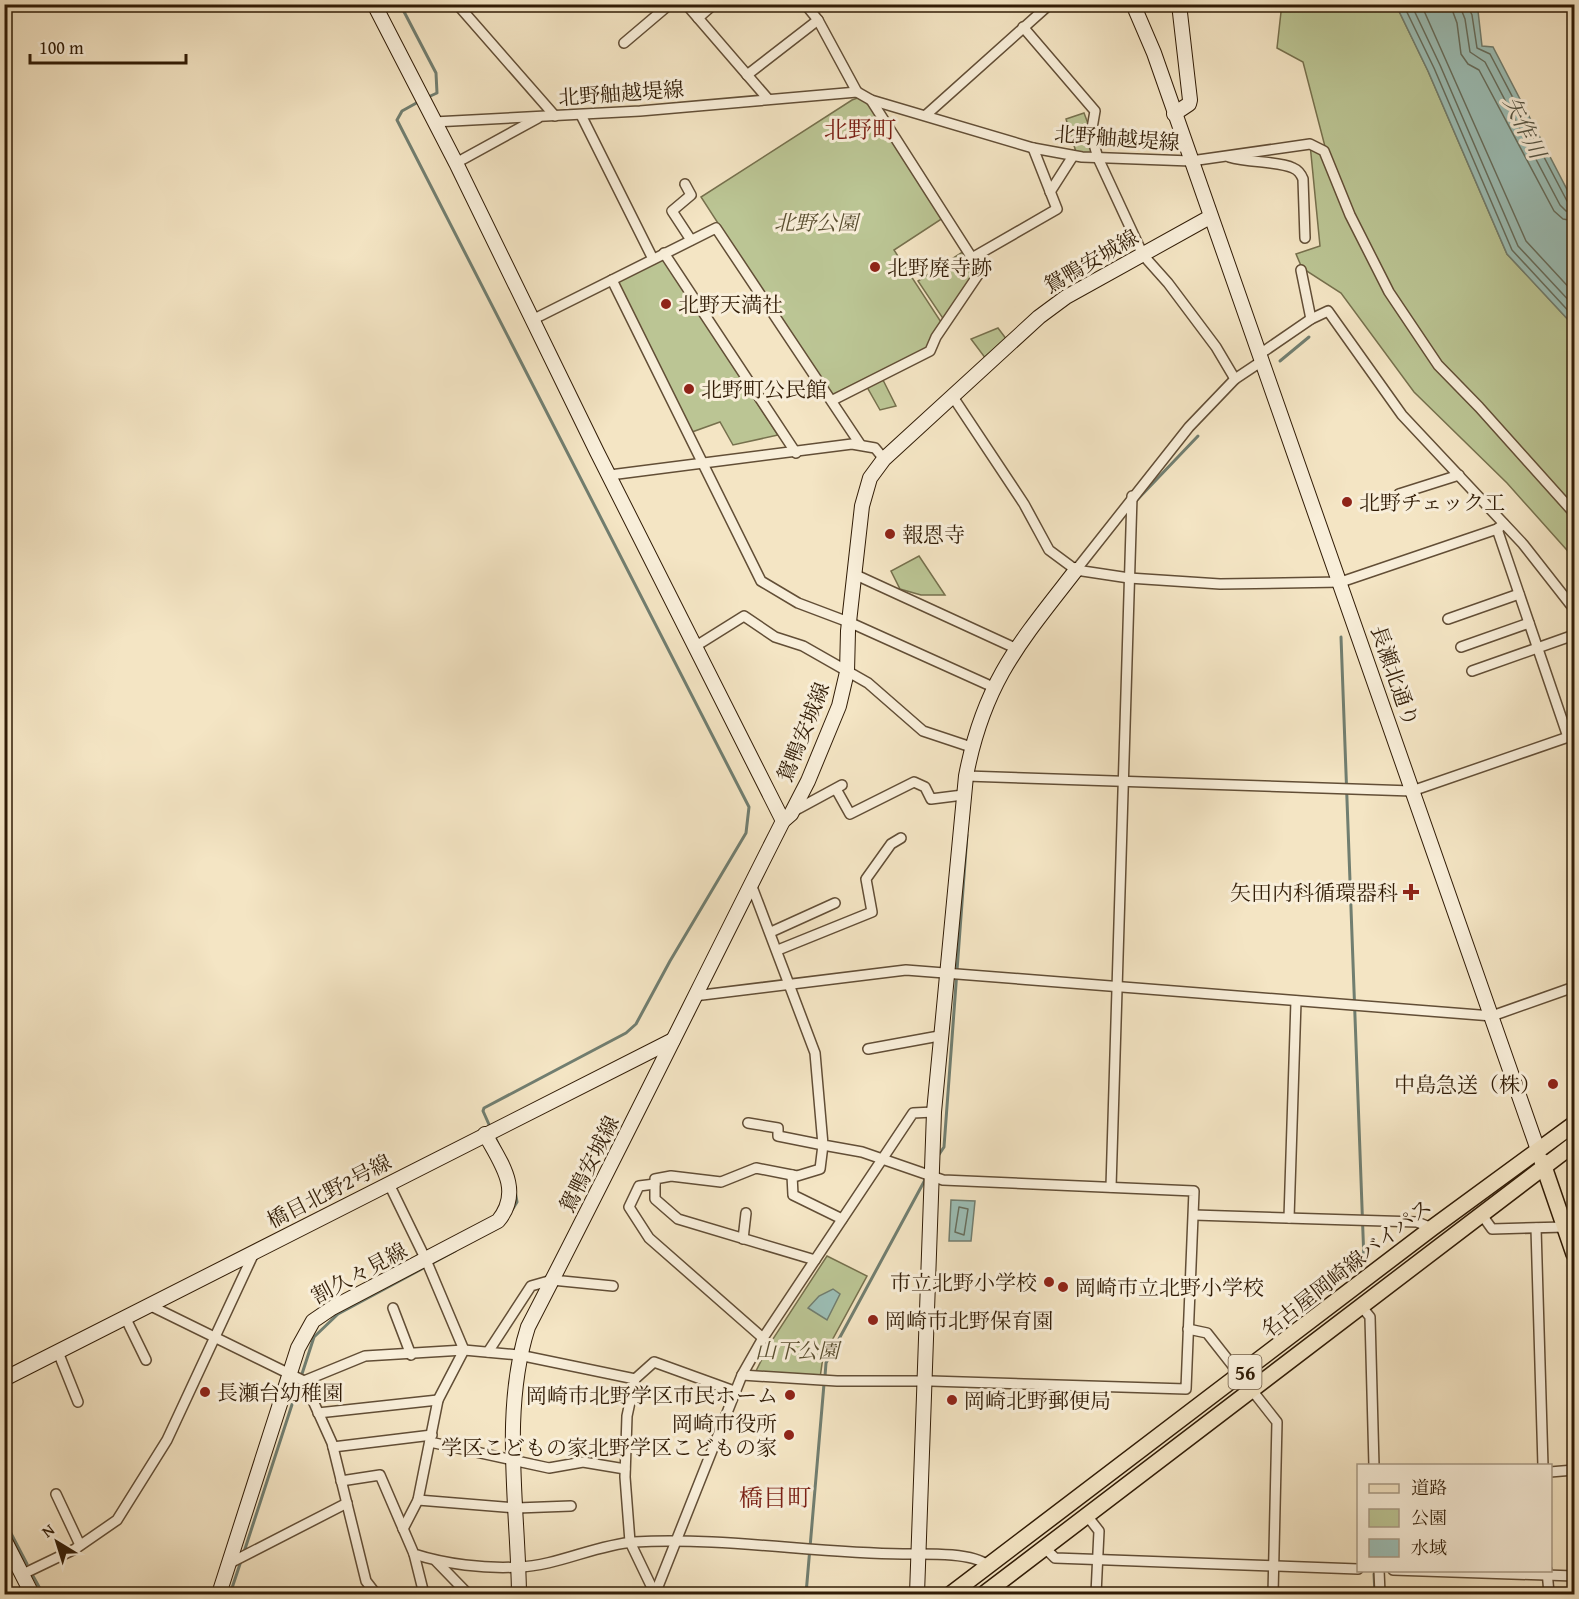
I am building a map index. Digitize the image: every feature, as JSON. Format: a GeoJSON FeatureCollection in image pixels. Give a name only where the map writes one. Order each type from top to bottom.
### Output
{"type":"FeatureCollection","features":[{"type":"Feature","properties":{"kind":"main road","name":"名古屋岡崎線バイパス"},"geometry":{"type":"LineString","coordinates":[[951,1594],[1432,1228],[1575,1124]]}},
{"type":"Feature","properties":{"kind":"main road","name":"名古屋岡崎線バイパス"},"geometry":{"type":"LineString","coordinates":[[984,1594],[1575,1144]]}},
{"type":"Feature","properties":{"kind":"main road"},"geometry":{"type":"LineString","coordinates":[[1538,1149],[1570,1226],[1575,1254]]}},
{"type":"Feature","properties":{"kind":"street"},"geometry":{"type":"LineString","coordinates":[[374,4],[696,646],[787,816],[839,787],[850,814],[914,782],[925,787],[931,799],[963,795]]}},
{"type":"Feature","properties":{"kind":"street"},"geometry":{"type":"LineString","coordinates":[[457,4],[555,116]]}},
{"type":"Feature","properties":{"kind":"street"},"geometry":{"type":"LineString","coordinates":[[624,43],[670,4]]}},
{"type":"Feature","properties":{"kind":"street"},"geometry":{"type":"LineString","coordinates":[[686,4],[768,99]]}},
{"type":"Feature","properties":{"kind":"street"},"geometry":{"type":"LineString","coordinates":[[698,18],[714,4]]}},
{"type":"Feature","properties":{"kind":"street"},"geometry":{"type":"LineString","coordinates":[[805,4],[819,20],[856,92]]}},
{"type":"Feature","properties":{"kind":"street"},"geometry":{"type":"LineString","coordinates":[[926,115],[1050,4]]}},
{"type":"Feature","properties":{"kind":"street"},"geometry":{"type":"LineString","coordinates":[[1133,4],[1145,28],[1210,217]]}},
{"type":"Feature","properties":{"kind":"street"},"geometry":{"type":"LineString","coordinates":[[1174,114],[1191,100],[1179,4]]}},
{"type":"Feature","properties":{"kind":"street"},"geometry":{"type":"LineString","coordinates":[[747,75],[819,20]]}},
{"type":"Feature","properties":{"kind":"street"},"geometry":{"type":"LineString","coordinates":[[1023,27],[1095,111],[1091,134],[1098,158],[1143,255],[1168,283],[1216,347],[1234,379]]}},
{"type":"Feature","properties":{"kind":"street","name":"北野舳越堤線"},"geometry":{"type":"LineString","coordinates":[[434,122],[581,115],[856,92],[871,100],[1033,148],[1073,156],[1191,161],[1310,144],[1324,151],[1350,215],[1389,292],[1438,366],[1479,407],[1575,513]]}},
{"type":"Feature","properties":{"kind":"street"},"geometry":{"type":"LineString","coordinates":[[833,400],[930,351],[936,337],[980,272],[871,100]]}},
{"type":"Feature","properties":{"kind":"street"},"geometry":{"type":"LineString","coordinates":[[581,115],[653,259]]}},
{"type":"Feature","properties":{"kind":"street"},"geometry":{"type":"LineString","coordinates":[[456,164],[541,117]]}},
{"type":"Feature","properties":{"kind":"street"},"geometry":{"type":"LineString","coordinates":[[972,258],[1057,209],[1033,148]]}},
{"type":"Feature","properties":{"kind":"street"},"geometry":{"type":"LineString","coordinates":[[1050,192],[1073,156]]}},
{"type":"Feature","properties":{"kind":"street"},"geometry":{"type":"LineString","coordinates":[[1227,156],[1247,163],[1292,167],[1300,172],[1303,179],[1305,238]]}},
{"type":"Feature","properties":{"kind":"street"},"geometry":{"type":"LineString","coordinates":[[685,184],[691,195],[672,211],[691,240]]}},
{"type":"Feature","properties":{"kind":"street","name":"鴛鴨安城線"},"geometry":{"type":"LineString","coordinates":[[519,1594],[513,1425],[519,1355],[528,1327],[635,1122],[693,996],[787,816],[839,706],[847,672],[862,506],[870,478],[884,459],[1039,317],[1066,297],[1210,217]]}},
{"type":"Feature","properties":{"kind":"street","name":"長瀬北通り"},"geometry":{"type":"LineString","coordinates":[[1210,217],[1341,582],[1538,1149]]}},
{"type":"Feature","properties":{"kind":"street"},"geometry":{"type":"LineString","coordinates":[[532,320],[716,228],[833,400],[860,444]]}},
{"type":"Feature","properties":{"kind":"street"},"geometry":{"type":"LineString","coordinates":[[664,254],[796,453]]}},
{"type":"Feature","properties":{"kind":"street"},"geometry":{"type":"LineString","coordinates":[[1301,270],[1311,319]]}},
{"type":"Feature","properties":{"kind":"street"},"geometry":{"type":"LineString","coordinates":[[612,280],[761,581],[798,603],[851,623],[993,687]]}},
{"type":"Feature","properties":{"kind":"street"},"geometry":{"type":"LineString","coordinates":[[917,1594],[934,1112],[939,1036],[963,795],[971,747],[993,687],[1015,648],[1132,496],[1189,427],[1234,379],[1311,319],[1328,311],[1402,415],[1459,475],[1500,527],[1523,544],[1575,609]]}},
{"type":"Feature","properties":{"kind":"street"},"geometry":{"type":"LineString","coordinates":[[953,397],[1024,504],[1049,550],[1076,570],[1129,578],[1220,584],[1341,582],[1500,527]]}},
{"type":"Feature","properties":{"kind":"street"},"geometry":{"type":"LineString","coordinates":[[610,475],[860,444],[875,448],[884,459]]}},
{"type":"Feature","properties":{"kind":"street"},"geometry":{"type":"LineString","coordinates":[[1399,494],[1459,475]]}},
{"type":"Feature","properties":{"kind":"street"},"geometry":{"type":"LineString","coordinates":[[1112,1187],[1132,496]]}},
{"type":"Feature","properties":{"kind":"street"},"geometry":{"type":"LineString","coordinates":[[966,776],[1124,779],[1412,791],[1571,736],[1529,623],[1500,527]]}},
{"type":"Feature","properties":{"kind":"street"},"geometry":{"type":"LineString","coordinates":[[855,575],[1015,648]]}},
{"type":"Feature","properties":{"kind":"street"},"geometry":{"type":"LineString","coordinates":[[1448,619],[1520,594]]}},
{"type":"Feature","properties":{"kind":"street"},"geometry":{"type":"LineString","coordinates":[[696,646],[744,616],[776,637],[803,646],[868,683],[923,731],[971,747]]}},
{"type":"Feature","properties":{"kind":"street"},"geometry":{"type":"LineString","coordinates":[[1461,647],[1529,623]]}},
{"type":"Feature","properties":{"kind":"street"},"geometry":{"type":"LineString","coordinates":[[1472,671],[1575,635]]}},
{"type":"Feature","properties":{"kind":"street"},"geometry":{"type":"LineString","coordinates":[[778,950],[872,912],[866,879],[891,844],[901,838]]}},
{"type":"Feature","properties":{"kind":"street"},"geometry":{"type":"LineString","coordinates":[[751,884],[778,950],[789,986],[815,1053],[824,1145],[820,1169],[797,1176],[756,1168],[721,1182],[671,1176],[656,1179],[655,1199],[678,1219],[815,1260]]}},
{"type":"Feature","properties":{"kind":"street"},"geometry":{"type":"LineString","coordinates":[[771,932],[835,903]]}},
{"type":"Feature","properties":{"kind":"street"},"geometry":{"type":"LineString","coordinates":[[693,996],[906,970],[1492,1016],[1575,987]]}},
{"type":"Feature","properties":{"kind":"street"},"geometry":{"type":"LineString","coordinates":[[1289,1218],[1296,1002]]}},
{"type":"Feature","properties":{"kind":"street"},"geometry":{"type":"LineString","coordinates":[[868,1049],[939,1036]]}},
{"type":"Feature","properties":{"kind":"street","name":"橋目北野2号線"},"geometry":{"type":"LineString","coordinates":[[4,1379],[673,1040]]}},
{"type":"Feature","properties":{"kind":"street"},"geometry":{"type":"LineString","coordinates":[[655,1594],[734,1391],[763,1338],[913,1113],[934,1112]]}},
{"type":"Feature","properties":{"kind":"street"},"geometry":{"type":"LineString","coordinates":[[742,1375],[837,1382],[924,1381],[1186,1389],[1194,1215],[1194,1191],[954,1181],[931,1177],[862,1152],[778,1136],[778,1128],[748,1123]]}},
{"type":"Feature","properties":{"kind":"street","name":"割久々見線"},"geometry":{"type":"LineString","coordinates":[[219,1594],[278,1417],[290,1371],[298,1348],[313,1321],[332,1308],[498,1221],[509,1208],[510,1189],[501,1162],[485,1134]]}},
{"type":"Feature","properties":{"kind":"street"},"geometry":{"type":"LineString","coordinates":[[792,1175],[793,1195],[842,1219]]}},
{"type":"Feature","properties":{"kind":"street"},"geometry":{"type":"LineString","coordinates":[[389,1184],[426,1260],[464,1350]]}},
{"type":"Feature","properties":{"kind":"street"},"geometry":{"type":"LineString","coordinates":[[655,1184],[639,1186],[629,1207],[649,1238],[763,1338]]}},
{"type":"Feature","properties":{"kind":"street"},"geometry":{"type":"LineString","coordinates":[[743,1239],[746,1213]]}},
{"type":"Feature","properties":{"kind":"street"},"geometry":{"type":"LineString","coordinates":[[1194,1215],[1417,1222],[1432,1228]]}},
{"type":"Feature","properties":{"kind":"street"},"geometry":{"type":"LineString","coordinates":[[1482,1215],[1492,1228],[1570,1226]]}},
{"type":"Feature","properties":{"kind":"street"},"geometry":{"type":"LineString","coordinates":[[1536,1228],[1544,1464]]}},
{"type":"Feature","properties":{"kind":"street"},"geometry":{"type":"LineString","coordinates":[[23,1574],[80,1545],[117,1520],[167,1440],[254,1253]]}},
{"type":"Feature","properties":{"kind":"street"},"geometry":{"type":"LineString","coordinates":[[488,1352],[531,1286],[552,1280],[613,1286]]}},
{"type":"Feature","properties":{"kind":"street"},"geometry":{"type":"LineString","coordinates":[[149,1305],[290,1371],[304,1381],[333,1447],[366,1581],[374,1591],[362,1594]]}},
{"type":"Feature","properties":{"kind":"street"},"geometry":{"type":"LineString","coordinates":[[1362,1307],[1370,1317],[1374,1464]]}},
{"type":"Feature","properties":{"kind":"street"},"geometry":{"type":"LineString","coordinates":[[393,1308],[411,1354]]}},
{"type":"Feature","properties":{"kind":"street"},"geometry":{"type":"LineString","coordinates":[[125,1317],[146,1360]]}},
{"type":"Feature","properties":{"kind":"street"},"geometry":{"type":"LineString","coordinates":[[1188,1329],[1207,1333],[1277,1422],[1273,1594]]}},
{"type":"Feature","properties":{"kind":"street"},"geometry":{"type":"LineString","coordinates":[[403,1529],[418,1500],[438,1400],[464,1350]]}},
{"type":"Feature","properties":{"kind":"street"},"geometry":{"type":"LineString","coordinates":[[304,1381],[366,1356],[464,1350],[519,1355],[634,1378]]}},
{"type":"Feature","properties":{"kind":"street"},"geometry":{"type":"LineString","coordinates":[[58,1352],[78,1402]]}},
{"type":"Feature","properties":{"kind":"street"},"geometry":{"type":"LineString","coordinates":[[655,1594],[630,1542],[625,1469],[627,1416],[634,1378],[654,1362],[734,1391]]}},
{"type":"Feature","properties":{"kind":"street"},"geometry":{"type":"LineString","coordinates":[[318,1413],[438,1400]]}},
{"type":"Feature","properties":{"kind":"street"},"geometry":{"type":"LineString","coordinates":[[333,1447],[431,1439],[549,1468],[583,1462],[625,1469]]}},
{"type":"Feature","properties":{"kind":"street"},"geometry":{"type":"LineString","coordinates":[[1552,1472],[1575,1470]]}},
{"type":"Feature","properties":{"kind":"street"},"geometry":{"type":"LineString","coordinates":[[341,1480],[380,1475],[414,1554],[424,1594]]}},
{"type":"Feature","properties":{"kind":"street"},"geometry":{"type":"LineString","coordinates":[[56,1494],[80,1545]]}},
{"type":"Feature","properties":{"kind":"street"},"geometry":{"type":"LineString","coordinates":[[418,1500],[517,1508],[570,1506]]}},
{"type":"Feature","properties":{"kind":"street"},"geometry":{"type":"LineString","coordinates":[[230,1563],[347,1503]]}},
{"type":"Feature","properties":{"kind":"street"},"geometry":{"type":"LineString","coordinates":[[1088,1517],[1099,1531],[1096,1594]]}},
{"type":"Feature","properties":{"kind":"street"},"geometry":{"type":"LineString","coordinates":[[4,1539],[32,1594]]}},
{"type":"Feature","properties":{"kind":"street"},"geometry":{"type":"LineString","coordinates":[[414,1554],[436,1561],[519,1568],[630,1542],[675,1541],[844,1553],[978,1558],[987,1565]]}},
{"type":"Feature","properties":{"kind":"street"},"geometry":{"type":"LineString","coordinates":[[1046,1549],[1055,1558],[1357,1569]]}},
{"type":"Feature","properties":{"kind":"street"},"geometry":{"type":"LineString","coordinates":[[436,1561],[468,1594]]}},
{"type":"Feature","properties":{"kind":"street"},"geometry":{"type":"LineString","coordinates":[[1379,1572],[1380,1594]]}},
{"type":"Feature","properties":{"kind":"street"},"geometry":{"type":"LineString","coordinates":[[1496,1572],[1575,1576]]}},
{"type":"Feature","properties":{"kind":"street"},"geometry":{"type":"LineString","coordinates":[[1548,1573],[1549,1594]]}},
{"type":"Feature","properties":{"kind":"green space"},"geometry":{"type":"Polygon","coordinates":[[[1279,5],[1396,5],[1428,71],[1507,254],[1574,326],[1574,558],[1507,483],[1414,392],[1341,293],[1302,268],[1296,254],[1320,246],[1310,144],[1328,158],[1303,62],[1277,48],[1281,12],[1279,5]]]}},
{"type":"Feature","properties":{"kind":"green space","name":"北野公園"},"geometry":{"type":"Polygon","coordinates":[[[860,97],[869,104],[943,218],[894,250],[941,322],[927,348],[830,396],[701,197],[860,97]]]}},
{"type":"Feature","properties":{"kind":"green space"},"geometry":{"type":"Polygon","coordinates":[[[1084,113],[1100,155],[1076,152],[1066,119],[1084,113]]]}},
{"type":"Feature","properties":{"kind":"green space"},"geometry":{"type":"Polygon","coordinates":[[[964,251],[977,271],[944,320],[918,281],[964,251]]]}},
{"type":"Feature","properties":{"kind":"green space"},"geometry":{"type":"Polygon","coordinates":[[[662,257],[778,435],[733,445],[720,422],[692,432],[616,282],[662,257]]]}},
{"type":"Feature","properties":{"kind":"green space"},"geometry":{"type":"Polygon","coordinates":[[[998,328],[1007,340],[986,359],[971,339],[998,328]]]}},
{"type":"Feature","properties":{"kind":"green space"},"geometry":{"type":"Polygon","coordinates":[[[883,380],[896,406],[880,410],[867,387],[883,380]]]}},
{"type":"Feature","properties":{"kind":"green space"},"geometry":{"type":"Polygon","coordinates":[[[919,556],[945,595],[921,595],[900,589],[891,571],[919,556]]]}},
{"type":"Feature","properties":{"kind":"green space","name":"山下公園"},"geometry":{"type":"Polygon","coordinates":[[[827,1256],[867,1276],[823,1357],[820,1378],[753,1377],[769,1345],[827,1256]]]}},
{"type":"Feature","properties":{"kind":"water","name":"矢作川"},"geometry":{"type":"Polygon","coordinates":[[[1396,5],[1470,5],[1478,11],[1482,46],[1493,47],[1574,203],[1574,326],[1507,254],[1428,71],[1396,5]]]}},
{"type":"Feature","properties":{"kind":"water"},"geometry":{"type":"Polygon","coordinates":[[[951,1200],[975,1201],[971,1241],[949,1241],[951,1200]]]}},
{"type":"Feature","properties":{"kind":"water"},"geometry":{"type":"Polygon","coordinates":[[[833,1289],[840,1294],[827,1320],[808,1308],[819,1296],[833,1289]]]}},
{"type":"Feature","properties":{"kind":"waterway"},"geometry":{"type":"LineString","coordinates":[[400,4],[436,73],[437,93],[426,98]]}},
{"type":"Feature","properties":{"kind":"waterway"},"geometry":{"type":"LineString","coordinates":[[420,101],[402,111],[397,120],[749,807],[746,833],[670,961],[636,1024],[626,1033],[484,1108],[483,1111],[491,1129]]}},
{"type":"Feature","properties":{"kind":"waterway"},"geometry":{"type":"LineString","coordinates":[[1280,361],[1309,337]]}},
{"type":"Feature","properties":{"kind":"waterway"},"geometry":{"type":"LineString","coordinates":[[1135,502],[1198,436]]}},
{"type":"Feature","properties":{"kind":"waterway"},"geometry":{"type":"LineString","coordinates":[[1341,637],[1364,1261]]}},
{"type":"Feature","properties":{"kind":"waterway"},"geometry":{"type":"LineString","coordinates":[[938,1156],[944,1147],[967,835]]}},
{"type":"Feature","properties":{"kind":"waterway"},"geometry":{"type":"LineString","coordinates":[[494,1135],[500,1148]]}},
{"type":"Feature","properties":{"kind":"waterway"},"geometry":{"type":"LineString","coordinates":[[825,1376],[826,1363],[926,1178]]}},
{"type":"Feature","properties":{"kind":"waterway"},"geometry":{"type":"LineString","coordinates":[[506,1220],[517,1202],[515,1190]]}},
{"type":"Feature","properties":{"kind":"waterway"},"geometry":{"type":"LineString","coordinates":[[244,1552],[314,1337],[338,1314],[455,1251]]}},
{"type":"Feature","properties":{"kind":"waterway"},"geometry":{"type":"LineString","coordinates":[[806,1594],[824,1384]]}},
{"type":"Feature","properties":{"kind":"waterway"},"geometry":{"type":"LineString","coordinates":[[4,1520],[27,1564]]}},
{"type":"Feature","properties":{"kind":"waterway"},"geometry":{"type":"LineString","coordinates":[[230,1594],[242,1558]]}},
{"type":"Feature","properties":{"kind":"waterway"},"geometry":{"type":"LineString","coordinates":[[1374,1574],[1375,1594]]}},
{"type":"Feature","properties":{"kind":"waterway"},"geometry":{"type":"LineString","coordinates":[[33,1576],[43,1594]]}},
{"type":"Feature","properties":{"kind":"place","name":"北野廃寺跡"},"geometry":{"type":"Point","coordinates":[875,267]}},
{"type":"Feature","properties":{"kind":"place","name":"北野天満社"},"geometry":{"type":"Point","coordinates":[666,304]}},
{"type":"Feature","properties":{"kind":"place","name":"北野町公民館"},"geometry":{"type":"Point","coordinates":[689,389]}},
{"type":"Feature","properties":{"kind":"place","name":"北野チェック工"},"geometry":{"type":"Point","coordinates":[1347,502]}},
{"type":"Feature","properties":{"kind":"place","name":"報恩寺"},"geometry":{"type":"Point","coordinates":[890,534]}},
{"type":"Feature","properties":{"kind":"place","name":"矢田内科循環器科"},"geometry":{"type":"Point","coordinates":[1411,892]}},
{"type":"Feature","properties":{"kind":"place","name":"中島急送（株）"},"geometry":{"type":"Point","coordinates":[1553,1084]}},
{"type":"Feature","properties":{"kind":"place","name":"市立北野小学校"},"geometry":{"type":"Point","coordinates":[1049,1282]}},
{"type":"Feature","properties":{"kind":"place","name":"岡崎市立北野小学校"},"geometry":{"type":"Point","coordinates":[1063,1287]}},
{"type":"Feature","properties":{"kind":"place","name":"岡崎市北野保育園"},"geometry":{"type":"Point","coordinates":[873,1320]}},
{"type":"Feature","properties":{"kind":"place","name":"長瀬台幼稚園"},"geometry":{"type":"Point","coordinates":[205,1392]}},
{"type":"Feature","properties":{"kind":"place","name":"岡崎市北野学区市民ホーム"},"geometry":{"type":"Point","coordinates":[790,1395]}},
{"type":"Feature","properties":{"kind":"place","name":"岡崎北野郵便局"},"geometry":{"type":"Point","coordinates":[952,1400]}},
{"type":"Feature","properties":{"kind":"place","name":"岡崎市役所 学区こどもの家北野学区こどもの家"},"geometry":{"type":"Point","coordinates":[789,1435]}},
{"type":"Feature","properties":{"kind":"district","name":"北野町"},"geometry":{"type":"Point","coordinates":[860,129]}},
{"type":"Feature","properties":{"kind":"district","name":"橋目町"},"geometry":{"type":"Point","coordinates":[775,1497]}}]}
